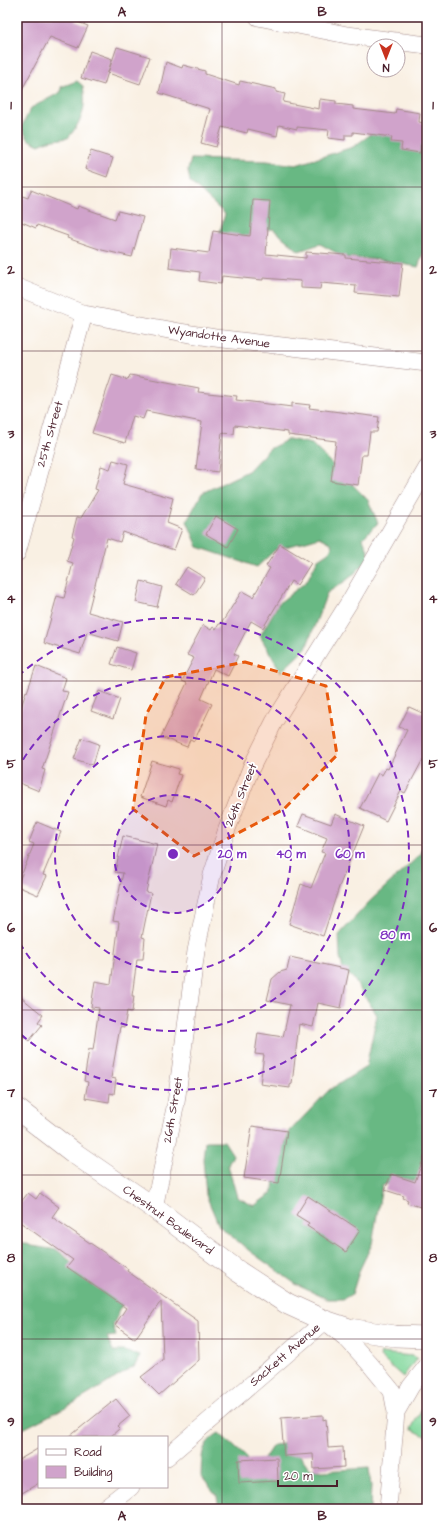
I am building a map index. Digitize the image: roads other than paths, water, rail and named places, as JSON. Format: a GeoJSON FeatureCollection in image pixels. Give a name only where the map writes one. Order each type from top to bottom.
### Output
{"type":"FeatureCollection","features":[{"type":"Feature","properties":{"kind":"street"},"geometry":{"type":"LineString","coordinates":[[258,17],[347,35],[427,45]]}},
{"type":"Feature","properties":{"kind":"street","name":"Wyandotte Avenue"},"geometry":{"type":"LineString","coordinates":[[17,287],[84,314],[215,338],[427,363]]}},
{"type":"Feature","properties":{"kind":"street","name":"25th Street"},"geometry":{"type":"LineString","coordinates":[[17,553],[84,314]]}},
{"type":"Feature","properties":{"kind":"street","name":"26th Street"},"geometry":{"type":"LineString","coordinates":[[154,1208],[176,1103],[196,951],[212,875],[227,829],[251,768],[274,722],[350,601],[427,468]]}},
{"type":"Feature","properties":{"kind":"street","name":"Chestnut Boulevard"},"geometry":{"type":"LineString","coordinates":[[17,1109],[74,1153],[154,1208],[239,1272],[288,1304],[325,1321]]}},
{"type":"Feature","properties":{"kind":"street"},"geometry":{"type":"LineString","coordinates":[[325,1321],[348,1339],[392,1391],[396,1412],[388,1509]]}},
{"type":"Feature","properties":{"kind":"street","name":"Sackett Avenue"},"geometry":{"type":"LineString","coordinates":[[168,1456],[325,1321],[349,1329],[395,1336],[427,1337]]}},
{"type":"Feature","properties":{"kind":"street"},"geometry":{"type":"LineString","coordinates":[[396,1412],[411,1386],[427,1366]]}},
{"type":"Feature","properties":{"kind":"street"},"geometry":{"type":"LineString","coordinates":[[103,1509],[130,1488]]}}]}
